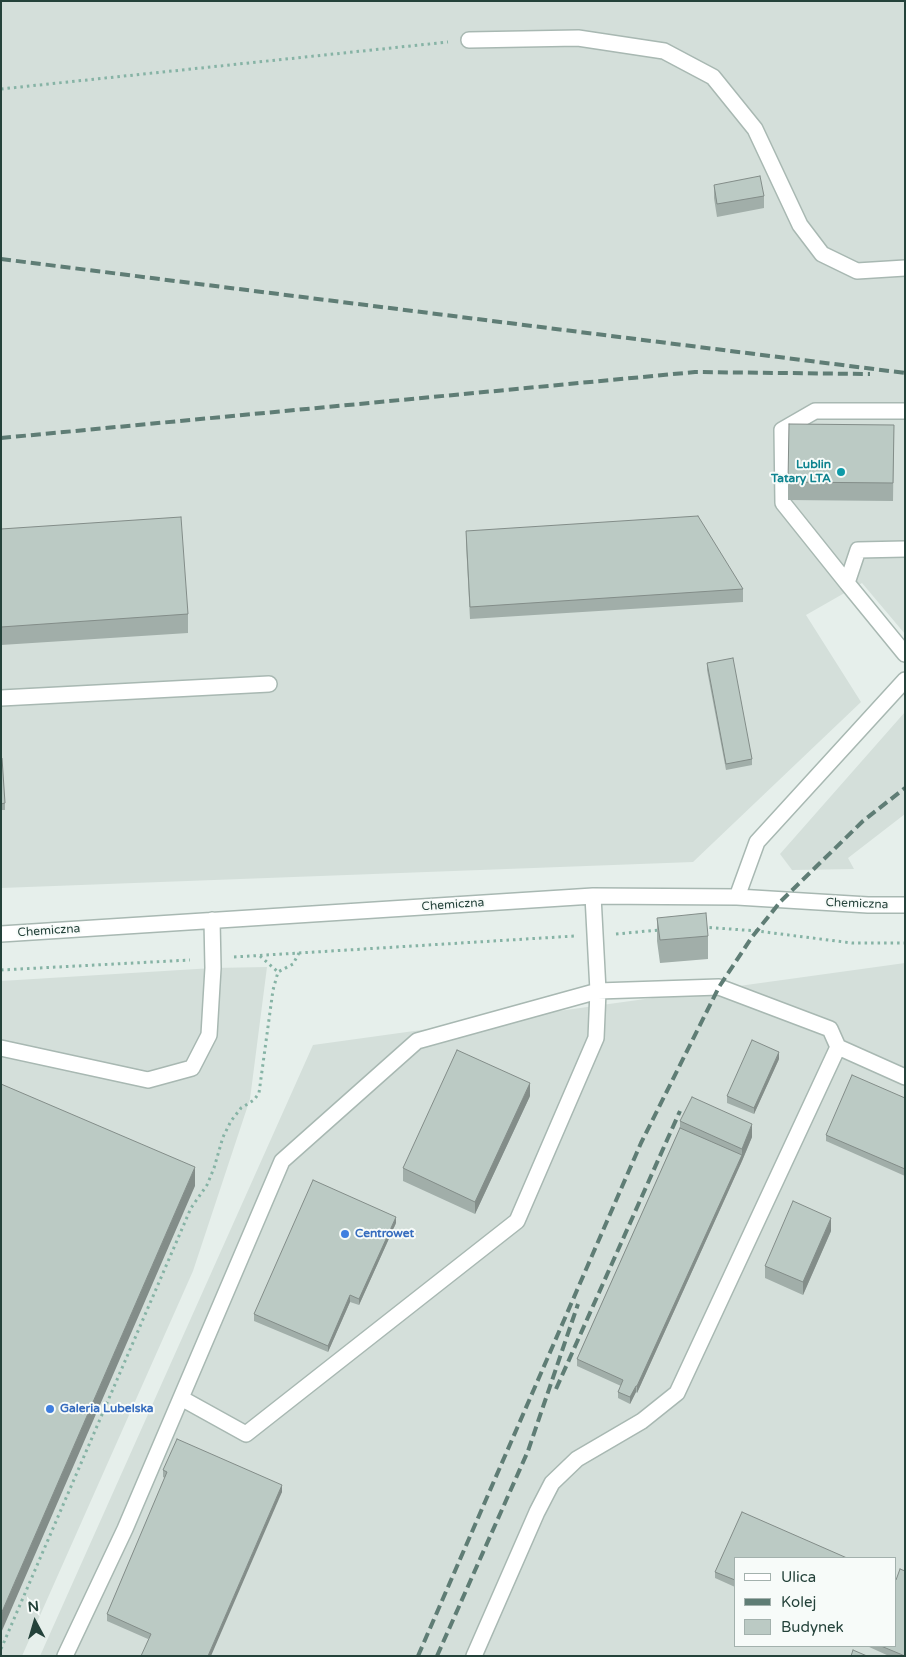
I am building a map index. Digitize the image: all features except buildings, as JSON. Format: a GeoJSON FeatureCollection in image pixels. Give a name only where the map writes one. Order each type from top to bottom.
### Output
{"type":"FeatureCollection","features":[{"type":"Feature","properties":{"kind":"street"},"geometry":{"type":"LineString","coordinates":[[469,40],[578,38],[664,51],[713,77],[755,129],[800,225],[822,254],[857,271],[905,268]]}},
{"type":"Feature","properties":{"kind":"street"},"geometry":{"type":"LineString","coordinates":[[905,411],[815,411],[782,430],[783,503],[905,654]]}},
{"type":"Feature","properties":{"kind":"street"},"geometry":{"type":"LineString","coordinates":[[847,583],[858,550],[905,549]]}},
{"type":"Feature","properties":{"kind":"street"},"geometry":{"type":"LineString","coordinates":[[737,897],[757,842],[905,680]]}},
{"type":"Feature","properties":{"kind":"street"},"geometry":{"type":"LineString","coordinates":[[1,698],[269,684]]}},
{"type":"Feature","properties":{"kind":"street"},"geometry":{"type":"LineString","coordinates":[[181,1398],[246,1434],[517,1221],[596,1038],[598,992],[593,896]]}},
{"type":"Feature","properties":{"kind":"street","name":"Chemiczna"},"geometry":{"type":"LineString","coordinates":[[1,934],[593,896],[737,897],[868,905],[905,905]]}},
{"type":"Feature","properties":{"kind":"street"},"geometry":{"type":"LineString","coordinates":[[1,1048],[148,1080],[192,1068],[209,1035],[213,958],[212,920]]}},
{"type":"Feature","properties":{"kind":"street"},"geometry":{"type":"LineString","coordinates":[[65,1656],[125,1529],[282,1161],[417,1041],[598,992],[719,987],[830,1029],[838,1047],[905,1076]]}},
{"type":"Feature","properties":{"kind":"street"},"geometry":{"type":"LineString","coordinates":[[474,1656],[537,1512],[552,1483],[577,1459],[642,1421],[677,1393],[838,1047]]}},
{"type":"Feature","properties":{"kind":"path"},"geometry":{"type":"LineString","coordinates":[[1,89],[469,40]]}},
{"type":"Feature","properties":{"kind":"path"},"geometry":{"type":"LineString","coordinates":[[698,927],[707,926],[757,931],[852,943],[905,943]]}},
{"type":"Feature","properties":{"kind":"path"},"geometry":{"type":"LineString","coordinates":[[1,970],[660,930]]}},
{"type":"Feature","properties":{"kind":"path"},"geometry":{"type":"LineString","coordinates":[[1,1649],[191,1208],[207,1185],[223,1136],[231,1120],[241,1108],[254,1100],[259,1094],[273,990],[278,972],[292,964],[299,953]]}},
{"type":"Feature","properties":{"kind":"path"},"geometry":{"type":"LineString","coordinates":[[260,955],[278,972]]}},
{"type":"Feature","properties":{"kind":"shaded area"},"geometry":{"type":"Polygon","coordinates":[[[1,1],[905,1],[905,634],[862,583],[806,615],[861,702],[693,862],[1,888],[1,1]]]}},
{"type":"Feature","properties":{"kind":"shaded area"},"geometry":{"type":"Polygon","coordinates":[[[905,712],[905,814],[848,858],[854,869],[792,870],[780,854],[905,712]]]}},
{"type":"Feature","properties":{"kind":"shaded area"},"geometry":{"type":"Polygon","coordinates":[[[905,963],[905,1656],[40,1656],[313,1045],[905,963]]]}},
{"type":"Feature","properties":{"kind":"shaded area"},"geometry":{"type":"Polygon","coordinates":[[[267,967],[250,1099],[193,1271],[22,1656],[1,1656],[1,981],[213,968],[267,967]]]}},
{"type":"Feature","properties":{"kind":"railway"},"geometry":{"type":"LineString","coordinates":[[1,259],[905,373]]}},
{"type":"Feature","properties":{"kind":"railway"},"geometry":{"type":"LineString","coordinates":[[1,438],[695,372],[870,374]]}},
{"type":"Feature","properties":{"kind":"railway"},"geometry":{"type":"LineString","coordinates":[[418,1656],[641,1143],[719,987],[752,937],[781,901],[863,821],[905,788]]}},
{"type":"Feature","properties":{"kind":"railway"},"geometry":{"type":"LineString","coordinates":[[556,1389],[680,1111]]}},
{"type":"Feature","properties":{"kind":"railway"},"geometry":{"type":"LineString","coordinates":[[437,1656],[528,1451],[578,1304]]}},
{"type":"Feature","properties":{"kind":"place","name":"Lublin Tatary LTA"},"geometry":{"type":"Point","coordinates":[841,472]}},
{"type":"Feature","properties":{"kind":"place","name":"Centrowet"},"geometry":{"type":"Point","coordinates":[345,1234]}},
{"type":"Feature","properties":{"kind":"place","name":"Galeria Lubelska"},"geometry":{"type":"Point","coordinates":[50,1409]}}]}
